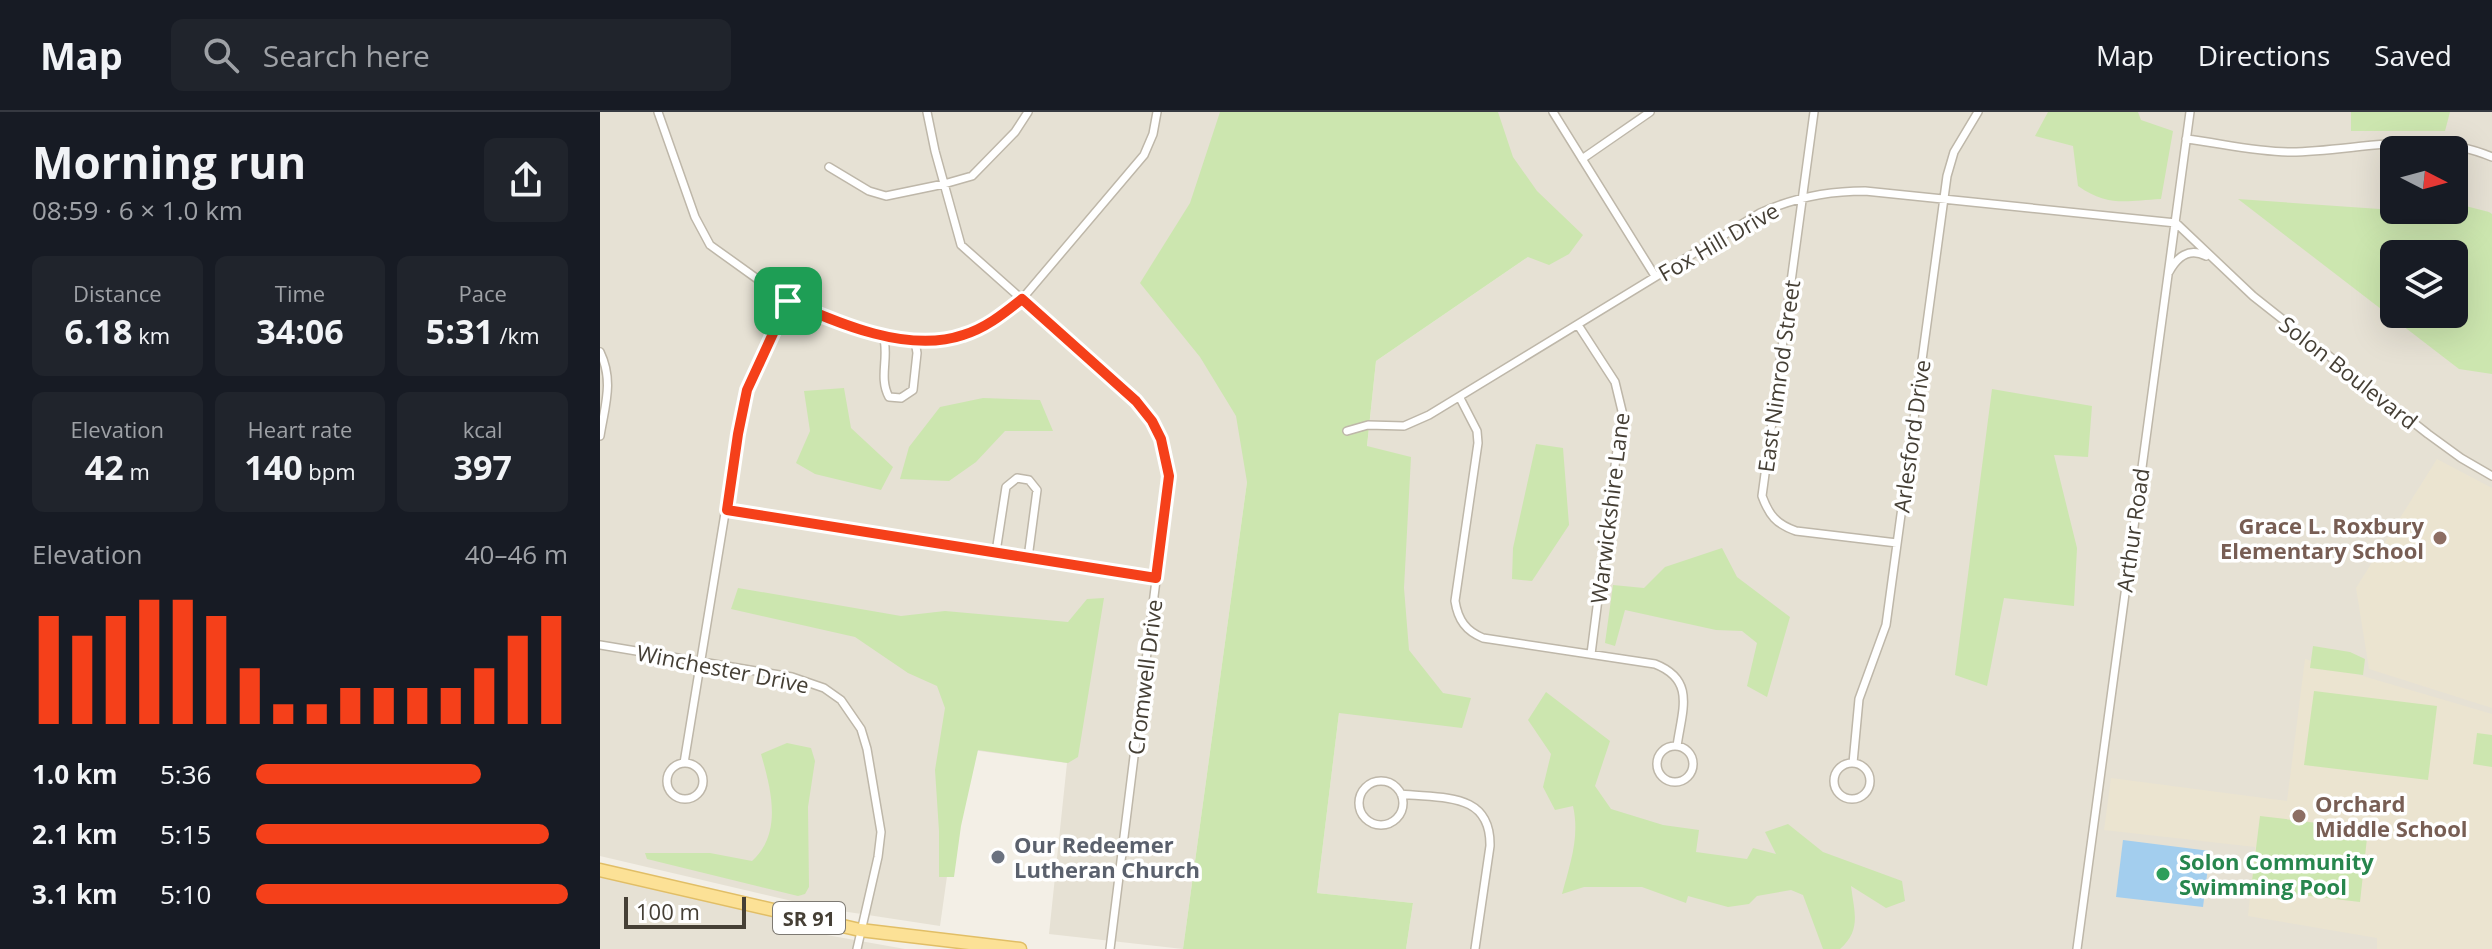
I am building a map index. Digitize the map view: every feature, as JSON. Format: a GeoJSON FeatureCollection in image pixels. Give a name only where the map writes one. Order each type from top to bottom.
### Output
{"type":"FeatureCollection","features":[{"type":"Feature","properties":{"kind":"main road","name":"SR 91"},"geometry":{"type":"LineString","coordinates":[[600,870],[860,930],[1020,949]]}},
{"type":"Feature","properties":{"kind":"street"},"geometry":{"type":"LineString","coordinates":[[658,112],[695,217],[710,245],[788,301],[849,328],[915,341],[960,337],[997,319],[1022,299],[1144,155],[1153,134],[1157,112]]}},
{"type":"Feature","properties":{"kind":"street","name":"Cromwell Drive"},"geometry":{"type":"LineString","coordinates":[[927,112],[961,245],[1136,401],[1161,439],[1169,476],[1110,949]]}},
{"type":"Feature","properties":{"kind":"street"},"geometry":{"type":"LineString","coordinates":[[829,167],[869,191],[886,196],[944,184],[972,176],[1015,132],[1028,112]]}},
{"type":"Feature","properties":{"kind":"street"},"geometry":{"type":"LineString","coordinates":[[1553,112],[1655,276]]}},
{"type":"Feature","properties":{"kind":"street"},"geometry":{"type":"LineString","coordinates":[[1582,159],[1650,112]]}},
{"type":"Feature","properties":{"kind":"street"},"geometry":{"type":"LineString","coordinates":[[1802,199],[1814,112]]}},
{"type":"Feature","properties":{"kind":"street","name":"Arlesford Drive"},"geometry":{"type":"LineString","coordinates":[[1853,763],[1857,709],[1884,636],[1944,198],[1954,152],[1978,112]]}},
{"type":"Feature","properties":{"kind":"street","name":"Arthur Road"},"geometry":{"type":"LineString","coordinates":[[2077,949],[2190,112]]}},
{"type":"Feature","properties":{"kind":"street"},"geometry":{"type":"LineString","coordinates":[[2186,139],[2289,152],[2422,142],[2463,146],[2492,157]]}},
{"type":"Feature","properties":{"kind":"street","name":"Fox Hill Drive"},"geometry":{"type":"LineString","coordinates":[[1347,431],[1368,425],[1404,426],[1460,398],[1760,213],[1802,199],[1838,191],[1865,191],[2176,223]]}},
{"type":"Feature","properties":{"kind":"street","name":"East Nimrod Street"},"geometry":{"type":"LineString","coordinates":[[1802,199],[1762,496],[1768,514],[1780,526],[1796,531],[1897,543]]}},
{"type":"Feature","properties":{"kind":"street","name":"Solon Boulevard"},"geometry":{"type":"LineString","coordinates":[[2176,223],[2253,296],[2428,434],[2492,476]]}},
{"type":"Feature","properties":{"kind":"street"},"geometry":{"type":"LineString","coordinates":[[2166,278],[2179,256],[2200,253],[2213,259]]}},
{"type":"Feature","properties":{"kind":"street"},"geometry":{"type":"LineString","coordinates":[[684,763],[747,390],[788,301]]}},
{"type":"Feature","properties":{"kind":"street","name":"Warwickshire Lane"},"geometry":{"type":"LineString","coordinates":[[1578,325],[1615,382],[1622,411],[1591,654]]}},
{"type":"Feature","properties":{"kind":"street"},"geometry":{"type":"LineString","coordinates":[[883,335],[886,345],[883,386],[889,397],[901,398],[913,390],[917,353],[915,341]]}},
{"type":"Feature","properties":{"kind":"street"},"geometry":{"type":"LineString","coordinates":[[600,352],[608,370],[609,384],[600,436]]}},
{"type":"Feature","properties":{"kind":"street"},"geometry":{"type":"LineString","coordinates":[[1460,398],[1477,431],[1478,443],[1455,601],[1457,613],[1470,632],[1483,638],[1655,664],[1671,670],[1680,682],[1684,697],[1677,746]]}},
{"type":"Feature","properties":{"kind":"street"},"geometry":{"type":"LineString","coordinates":[[996,552],[1006,487],[1017,478],[1029,480],[1037,490],[1028,558]]}},
{"type":"Feature","properties":{"kind":"street"},"geometry":{"type":"LineString","coordinates":[[727,510],[1156,578]]}},
{"type":"Feature","properties":{"kind":"street","name":"Winchester Drive"},"geometry":{"type":"LineString","coordinates":[[600,645],[810,681],[841,700],[861,729],[881,832],[857,949]]}},
{"type":"Feature","properties":{"kind":"street"},"geometry":{"type":"LineString","coordinates":[[1671,746],[1677,746],[1688,751],[1693,768],[1683,781],[1671,783],[1660,776],[1657,764],[1661,753],[1671,746]]}},
{"type":"Feature","properties":{"kind":"street"},"geometry":{"type":"LineString","coordinates":[[684,763],[695,766],[703,780],[696,795],[685,799],[674,795],[668,778],[673,768],[684,763]]}},
{"type":"Feature","properties":{"kind":"street","name":"Arlesford Drive"},"geometry":{"type":"LineString","coordinates":[[1853,763],[1863,767],[1869,781],[1862,795],[1852,799],[1837,791],[1834,780],[1838,769],[1853,763]]}},
{"type":"Feature","properties":{"kind":"street"},"geometry":{"type":"LineString","coordinates":[[1401,794],[1402,808],[1389,824],[1368,822],[1360,810],[1363,790],[1376,782],[1390,783],[1401,794],[1471,803],[1484,814],[1490,829],[1490,846],[1475,949]]}},
{"type":"Feature","properties":{"kind":"shaded area"},"geometry":{"type":"Polygon","coordinates":[[[600,112],[1290,112],[1247,482],[1183,949],[1049,934],[1067,763],[965,749],[940,926],[822,908],[600,856],[600,112]]]}},
{"type":"Feature","properties":{"kind":"shaded area"},"geometry":{"type":"Polygon","coordinates":[[[1457,112],[2492,112],[2492,949],[1406,949],[1413,903],[1317,893],[1376,361],[1528,257],[1457,112]]]}},
{"type":"Feature","properties":{"kind":"shaded area","name":"Grace L. Roxbury Elementary School"},"geometry":{"type":"Polygon","coordinates":[[[2437,459],[2492,488],[2492,708],[2369,669],[2356,588],[2437,459]]]}},
{"type":"Feature","properties":{"kind":"shaded area","name":"Orchard Middle School"},"geometry":{"type":"Polygon","coordinates":[[[2305,659],[2492,714],[2492,949],[2377,949],[2377,938],[2248,916],[2255,847],[2104,830],[2111,778],[2287,801],[2305,659]]]}},
{"type":"Feature","properties":{"kind":"shaded area"},"geometry":{"type":"Polygon","coordinates":[[[600,870],[783,912],[782,927],[905,949],[600,949],[600,870]]]}},
{"type":"Feature","properties":{"kind":"green space"},"geometry":{"type":"Polygon","coordinates":[[[1220,112],[1498,112],[1513,157],[1537,191],[1583,235],[1569,254],[1549,265],[1528,257],[1376,361],[1367,446],[1411,457],[1404,588],[1409,650],[1443,693],[1471,698],[1462,728],[1339,713],[1317,893],[1413,903],[1406,949],[1183,949],[1247,482],[1236,416],[1200,357],[1140,283],[1190,203],[1220,112]]]}},
{"type":"Feature","properties":{"kind":"green space"},"geometry":{"type":"Polygon","coordinates":[[[2048,112],[2138,112],[2141,120],[2173,131],[2161,199],[2108,200],[2078,186],[2073,146],[2035,136],[2048,112]]]}},
{"type":"Feature","properties":{"kind":"green space"},"geometry":{"type":"Polygon","coordinates":[[[2351,112],[2450,112],[2445,131],[2351,131],[2351,112]]]}},
{"type":"Feature","properties":{"kind":"green space"},"geometry":{"type":"Polygon","coordinates":[[[2238,199],[2380,209],[2380,224],[2468,224],[2468,207],[2492,214],[2492,374],[2459,369],[2406,328],[2468,328],[2468,240],[2380,240],[2380,308],[2238,199]]]}},
{"type":"Feature","properties":{"kind":"green space"},"geometry":{"type":"Polygon","coordinates":[[[844,388],[851,428],[893,467],[881,490],[815,474],[796,463],[810,431],[804,391],[844,388]]]}},
{"type":"Feature","properties":{"kind":"green space"},"geometry":{"type":"Polygon","coordinates":[[[1992,389],[2092,406],[2088,457],[2054,455],[2077,548],[2074,606],[2004,598],[1987,686],[1955,675],[1992,389]]]}},
{"type":"Feature","properties":{"kind":"green space"},"geometry":{"type":"Polygon","coordinates":[[[983,398],[1040,400],[1053,431],[1005,431],[976,462],[949,481],[900,479],[909,447],[940,407],[983,398]]]}},
{"type":"Feature","properties":{"kind":"green space"},"geometry":{"type":"Polygon","coordinates":[[[1536,444],[1563,448],[1569,525],[1532,581],[1512,579],[1513,548],[1536,444]]]}},
{"type":"Feature","properties":{"kind":"green space"},"geometry":{"type":"Polygon","coordinates":[[[1722,548],[1737,577],[1790,617],[1767,697],[1747,686],[1757,643],[1742,631],[1716,630],[1625,610],[1615,646],[1605,643],[1613,585],[1644,588],[1665,567],[1722,548]]]}},
{"type":"Feature","properties":{"kind":"green space"},"geometry":{"type":"Polygon","coordinates":[[[738,588],[901,616],[945,611],[1068,622],[1087,599],[1104,598],[1078,757],[1068,763],[978,750],[961,826],[954,877],[939,877],[935,770],[945,708],[937,686],[908,673],[855,637],[731,609],[738,588]]]}},
{"type":"Feature","properties":{"kind":"green space"},"geometry":{"type":"Polygon","coordinates":[[[2313,646],[2350,652],[2365,659],[2363,675],[2310,668],[2313,646]]]}},
{"type":"Feature","properties":{"kind":"green space"},"geometry":{"type":"Polygon","coordinates":[[[2314,691],[2437,706],[2428,780],[2304,765],[2314,691]]]}},
{"type":"Feature","properties":{"kind":"green space"},"geometry":{"type":"Polygon","coordinates":[[[1546,692],[1610,741],[1595,786],[1611,809],[1663,825],[1699,830],[1696,852],[1747,859],[1753,848],[1776,854],[1765,832],[1788,824],[1823,852],[1902,881],[1905,901],[1886,908],[1851,886],[1855,920],[1851,935],[1840,949],[1823,949],[1803,895],[1791,890],[1757,896],[1749,904],[1728,907],[1688,896],[1686,903],[1642,887],[1584,887],[1562,894],[1575,840],[1573,806],[1555,810],[1543,787],[1551,754],[1528,720],[1546,692]]]}},
{"type":"Feature","properties":{"kind":"green space"},"geometry":{"type":"Polygon","coordinates":[[[2477,733],[2492,735],[2492,767],[2473,764],[2477,733]]]}},
{"type":"Feature","properties":{"kind":"green space"},"geometry":{"type":"Polygon","coordinates":[[[787,743],[811,748],[815,761],[808,807],[809,887],[805,894],[798,896],[647,859],[645,853],[710,853],[752,861],[762,850],[771,824],[771,796],[761,754],[787,743]]]}},
{"type":"Feature","properties":{"kind":"green space"},"geometry":{"type":"Polygon","coordinates":[[[2260,816],[2368,829],[2360,902],[2251,889],[2260,816]]]}},
{"type":"Feature","properties":{"kind":"water","name":"Solon Community Swimming Pool"},"geometry":{"type":"Polygon","coordinates":[[[2123,840],[2210,851],[2203,907],[2116,897],[2123,840]]]}},
{"type":"Feature","properties":{"kind":"place","name":"Grace L. Roxbury Elementary School"},"geometry":{"type":"Point","coordinates":[2440,538]}},
{"type":"Feature","properties":{"kind":"place","name":"Orchard Middle School"},"geometry":{"type":"Point","coordinates":[2299,816]}},
{"type":"Feature","properties":{"kind":"place","name":"Our Redeemer Lutheran Church"},"geometry":{"type":"Point","coordinates":[998,857]}},
{"type":"Feature","properties":{"kind":"place","name":"Solon Community Swimming Pool"},"geometry":{"type":"Point","coordinates":[2163,874]}},
{"type":"Feature","properties":{"kind":"route"},"geometry":{"type":"LineString","coordinates":[[1022,299],[1136,401],[1161,439],[1169,476],[1156,578],[727,510],[747,390],[788,301],[849,328],[915,341],[960,337],[997,319],[1022,299]]}}]}
